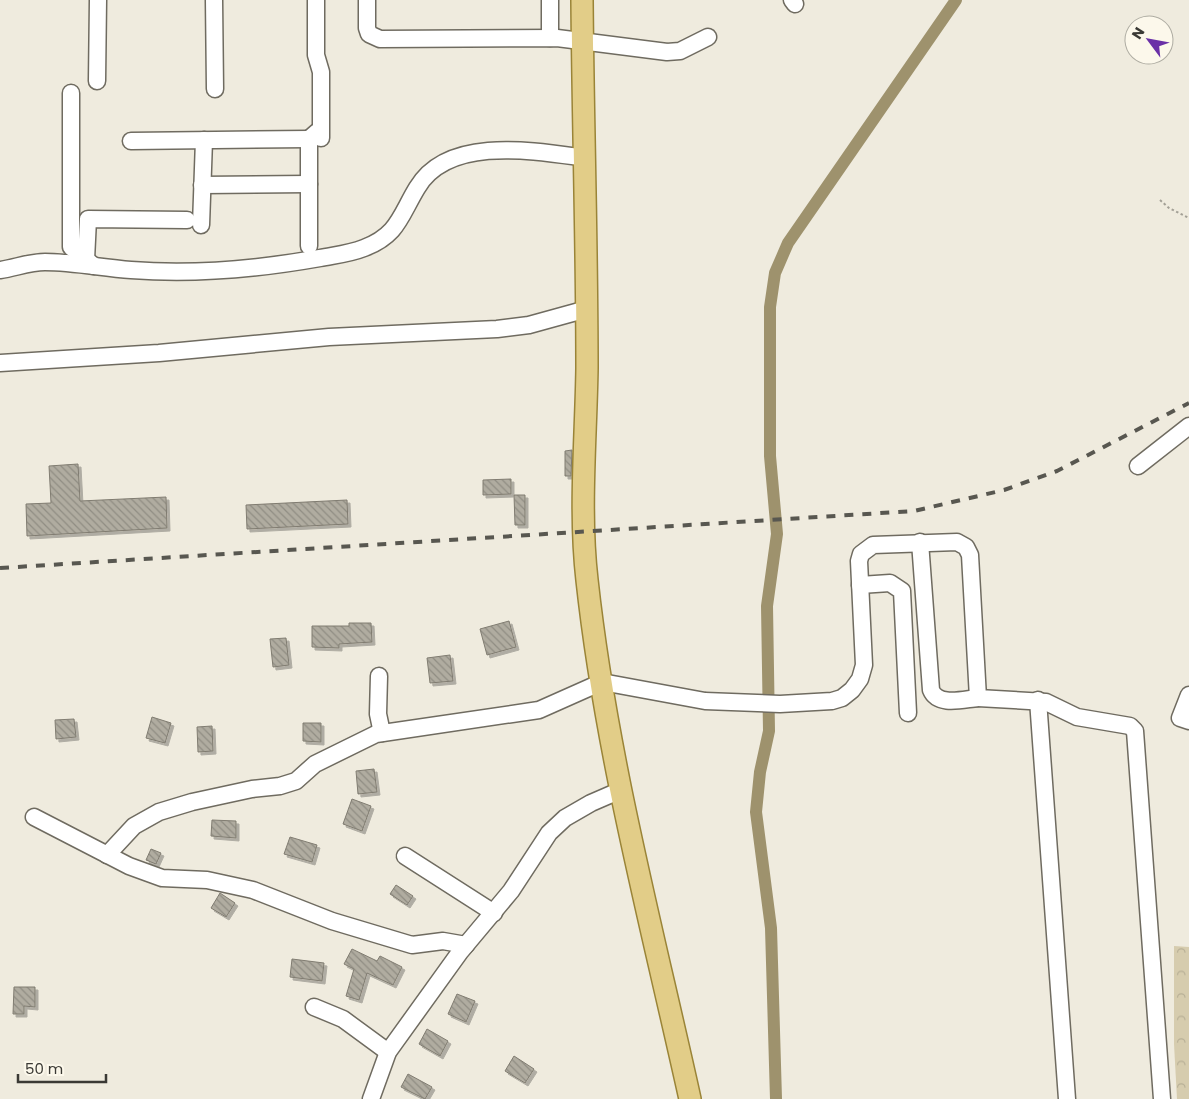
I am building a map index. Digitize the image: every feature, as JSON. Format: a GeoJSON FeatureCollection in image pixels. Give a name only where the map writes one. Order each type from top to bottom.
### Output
{"type":"FeatureCollection","features":[{"type":"Feature","properties":{"kind":"main road"},"geometry":{"type":"LineString","coordinates":[[582,0],[586,158],[587,309],[584,530],[586,577],[621,790],[690,1099]]}},
{"type":"Feature","properties":{"kind":"street"},"geometry":{"type":"LineString","coordinates":[[97,81],[98,0]]}},
{"type":"Feature","properties":{"kind":"street"},"geometry":{"type":"LineString","coordinates":[[214,0],[214,89]]}},
{"type":"Feature","properties":{"kind":"street"},"geometry":{"type":"LineString","coordinates":[[309,246],[309,184],[317,135],[321,72],[316,55],[316,0]]}},
{"type":"Feature","properties":{"kind":"street"},"geometry":{"type":"LineString","coordinates":[[368,0],[367,28],[369,34],[380,39],[550,38],[667,52],[680,51],[708,37]]}},
{"type":"Feature","properties":{"kind":"street"},"geometry":{"type":"LineString","coordinates":[[550,0],[550,38]]}},
{"type":"Feature","properties":{"kind":"street"},"geometry":{"type":"LineString","coordinates":[[71,93],[71,246],[90,263]]}},
{"type":"Feature","properties":{"kind":"street"},"geometry":{"type":"LineString","coordinates":[[131,140],[204,140],[317,135]]}},
{"type":"Feature","properties":{"kind":"street"},"geometry":{"type":"LineString","coordinates":[[90,263],[88,218],[194,222],[202,185],[204,140]]}},
{"type":"Feature","properties":{"kind":"street"},"geometry":{"type":"LineString","coordinates":[[0,270],[44,262],[90,263],[132,270],[212,270],[292,264],[344,255],[389,236],[398,225],[423,178],[446,161],[464,155],[495,151],[535,151],[586,158]]}},
{"type":"Feature","properties":{"kind":"street"},"geometry":{"type":"LineString","coordinates":[[202,185],[309,184]]}},
{"type":"Feature","properties":{"kind":"street"},"geometry":{"type":"LineString","coordinates":[[0,363],[159,353],[329,337],[497,329],[529,324],[587,309]]}},
{"type":"Feature","properties":{"kind":"street"},"geometry":{"type":"LineString","coordinates":[[1138,466],[1189,426]]}},
{"type":"Feature","properties":{"kind":"street"},"geometry":{"type":"LineString","coordinates":[[920,542],[932,694],[942,700],[978,698],[1038,700],[1054,705],[1077,717],[1124,724],[1135,731],[1162,1099]]}},
{"type":"Feature","properties":{"kind":"street"},"geometry":{"type":"LineString","coordinates":[[107,855],[134,826],[159,812],[192,802],[252,789],[280,786],[296,781],[315,764],[382,733],[538,710],[602,682],[704,701],[780,704],[832,701],[842,698],[852,690],[860,679],[864,666],[859,561],[866,548],[873,545],[957,542],[966,547],[970,555],[978,698]]}},
{"type":"Feature","properties":{"kind":"street"},"geometry":{"type":"LineString","coordinates":[[860,585],[890,583],[900,589],[904,596],[908,713]]}},
{"type":"Feature","properties":{"kind":"street"},"geometry":{"type":"LineString","coordinates":[[904,596],[924,594]]}},
{"type":"Feature","properties":{"kind":"street"},"geometry":{"type":"LineString","coordinates":[[379,676],[378,714],[382,733]]}},
{"type":"Feature","properties":{"kind":"street"},"geometry":{"type":"LineString","coordinates":[[1189,696],[1180,718],[1189,721]]}},
{"type":"Feature","properties":{"kind":"street"},"geometry":{"type":"LineString","coordinates":[[1038,700],[1067,1099]]}},
{"type":"Feature","properties":{"kind":"street"},"geometry":{"type":"LineString","coordinates":[[370,1099],[388,1052],[466,945],[494,912],[549,833],[565,818],[591,803],[621,790]]}},
{"type":"Feature","properties":{"kind":"street"},"geometry":{"type":"LineString","coordinates":[[34,817],[107,855],[162,878],[207,880],[252,890],[332,921],[412,945],[444,941],[466,945]]}},
{"type":"Feature","properties":{"kind":"street"},"geometry":{"type":"LineString","coordinates":[[405,856],[494,912]]}},
{"type":"Feature","properties":{"kind":"street"},"geometry":{"type":"LineString","coordinates":[[314,1007],[343,1019],[388,1052]]}},
{"type":"Feature","properties":{"kind":"path"},"geometry":{"type":"LineString","coordinates":[[1160,200],[1169,208],[1189,218]]}},
{"type":"Feature","properties":{"kind":"green space"},"geometry":{"type":"Polygon","coordinates":[[[1174,946],[1189,947],[1189,1099],[1177,1099],[1174,1044],[1174,946]]]}},
{"type":"Feature","properties":{"kind":"building"},"geometry":{"type":"Polygon","coordinates":[[[572,450],[571,476],[565,476],[565,451],[572,450]]]}},
{"type":"Feature","properties":{"kind":"building"},"geometry":{"type":"Polygon","coordinates":[[[78,464],[80,501],[166,497],[167,528],[27,536],[26,504],[51,503],[49,466],[78,464]]]}},
{"type":"Feature","properties":{"kind":"building"},"geometry":{"type":"Polygon","coordinates":[[[511,479],[511,494],[483,495],[483,480],[511,479]]]}},
{"type":"Feature","properties":{"kind":"building"},"geometry":{"type":"Polygon","coordinates":[[[514,495],[525,495],[525,525],[515,525],[514,495]]]}},
{"type":"Feature","properties":{"kind":"building"},"geometry":{"type":"Polygon","coordinates":[[[347,500],[348,524],[247,529],[246,505],[347,500]]]}},
{"type":"Feature","properties":{"kind":"building"},"geometry":{"type":"Polygon","coordinates":[[[509,621],[516,647],[487,655],[480,629],[509,621]]]}},
{"type":"Feature","properties":{"kind":"building"},"geometry":{"type":"Polygon","coordinates":[[[349,623],[371,623],[372,642],[339,644],[339,648],[312,647],[312,626],[349,626],[349,623]]]}},
{"type":"Feature","properties":{"kind":"building"},"geometry":{"type":"Polygon","coordinates":[[[286,638],[289,665],[273,667],[270,639],[286,638]]]}},
{"type":"Feature","properties":{"kind":"building"},"geometry":{"type":"Polygon","coordinates":[[[450,655],[453,681],[430,683],[427,658],[450,655]]]}},
{"type":"Feature","properties":{"kind":"building"},"geometry":{"type":"Polygon","coordinates":[[[152,717],[171,723],[165,743],[146,738],[152,717]]]}},
{"type":"Feature","properties":{"kind":"building"},"geometry":{"type":"Polygon","coordinates":[[[74,719],[76,737],[56,739],[55,720],[74,719]]]}},
{"type":"Feature","properties":{"kind":"building"},"geometry":{"type":"Polygon","coordinates":[[[303,723],[321,723],[321,742],[303,741],[303,723]]]}},
{"type":"Feature","properties":{"kind":"building"},"geometry":{"type":"Polygon","coordinates":[[[212,726],[213,751],[198,752],[197,727],[212,726]]]}},
{"type":"Feature","properties":{"kind":"building"},"geometry":{"type":"Polygon","coordinates":[[[374,769],[377,792],[358,794],[356,771],[374,769]]]}},
{"type":"Feature","properties":{"kind":"building"},"geometry":{"type":"Polygon","coordinates":[[[352,799],[371,806],[362,831],[343,824],[352,799]]]}},
{"type":"Feature","properties":{"kind":"building"},"geometry":{"type":"Polygon","coordinates":[[[212,820],[236,821],[236,838],[211,836],[212,820]]]}},
{"type":"Feature","properties":{"kind":"building"},"geometry":{"type":"Polygon","coordinates":[[[290,837],[317,845],[312,862],[284,854],[290,837]]]}},
{"type":"Feature","properties":{"kind":"building"},"geometry":{"type":"Polygon","coordinates":[[[151,849],[161,853],[156,864],[146,860],[151,849]]]}},
{"type":"Feature","properties":{"kind":"building"},"geometry":{"type":"Polygon","coordinates":[[[396,885],[413,896],[407,905],[390,894],[396,885]]]}},
{"type":"Feature","properties":{"kind":"building"},"geometry":{"type":"Polygon","coordinates":[[[220,893],[235,903],[226,917],[211,908],[220,893]]]}},
{"type":"Feature","properties":{"kind":"building"},"geometry":{"type":"Polygon","coordinates":[[[352,949],[377,961],[380,956],[402,967],[393,985],[367,973],[359,1000],[346,996],[354,969],[344,964],[352,949]]]}},
{"type":"Feature","properties":{"kind":"building"},"geometry":{"type":"Polygon","coordinates":[[[292,959],[324,963],[322,981],[290,977],[292,959]]]}},
{"type":"Feature","properties":{"kind":"building"},"geometry":{"type":"Polygon","coordinates":[[[14,987],[35,987],[35,1007],[24,1006],[24,1014],[13,1014],[14,987]]]}},
{"type":"Feature","properties":{"kind":"building"},"geometry":{"type":"Polygon","coordinates":[[[457,994],[475,1001],[466,1022],[448,1014],[457,994]]]}},
{"type":"Feature","properties":{"kind":"building"},"geometry":{"type":"Polygon","coordinates":[[[427,1029],[448,1041],[440,1056],[419,1044],[427,1029]]]}},
{"type":"Feature","properties":{"kind":"building"},"geometry":{"type":"Polygon","coordinates":[[[514,1056],[534,1069],[525,1083],[505,1071],[514,1056]]]}},
{"type":"Feature","properties":{"kind":"building"},"geometry":{"type":"Polygon","coordinates":[[[408,1074],[432,1087],[425,1099],[401,1087],[408,1074]]]}},
{"type":"Feature","properties":{"kind":"waterway"},"geometry":{"type":"LineString","coordinates":[[776,1099],[771,928],[756,812],[760,772],[769,731],[767,606],[777,534],[770,456],[770,307],[775,273],[788,243],[956,0]]}},
{"type":"Feature","properties":{"kind":"railway"},"geometry":{"type":"LineString","coordinates":[[0,568],[914,511],[1004,490],[1057,471],[1189,403]]}}]}
